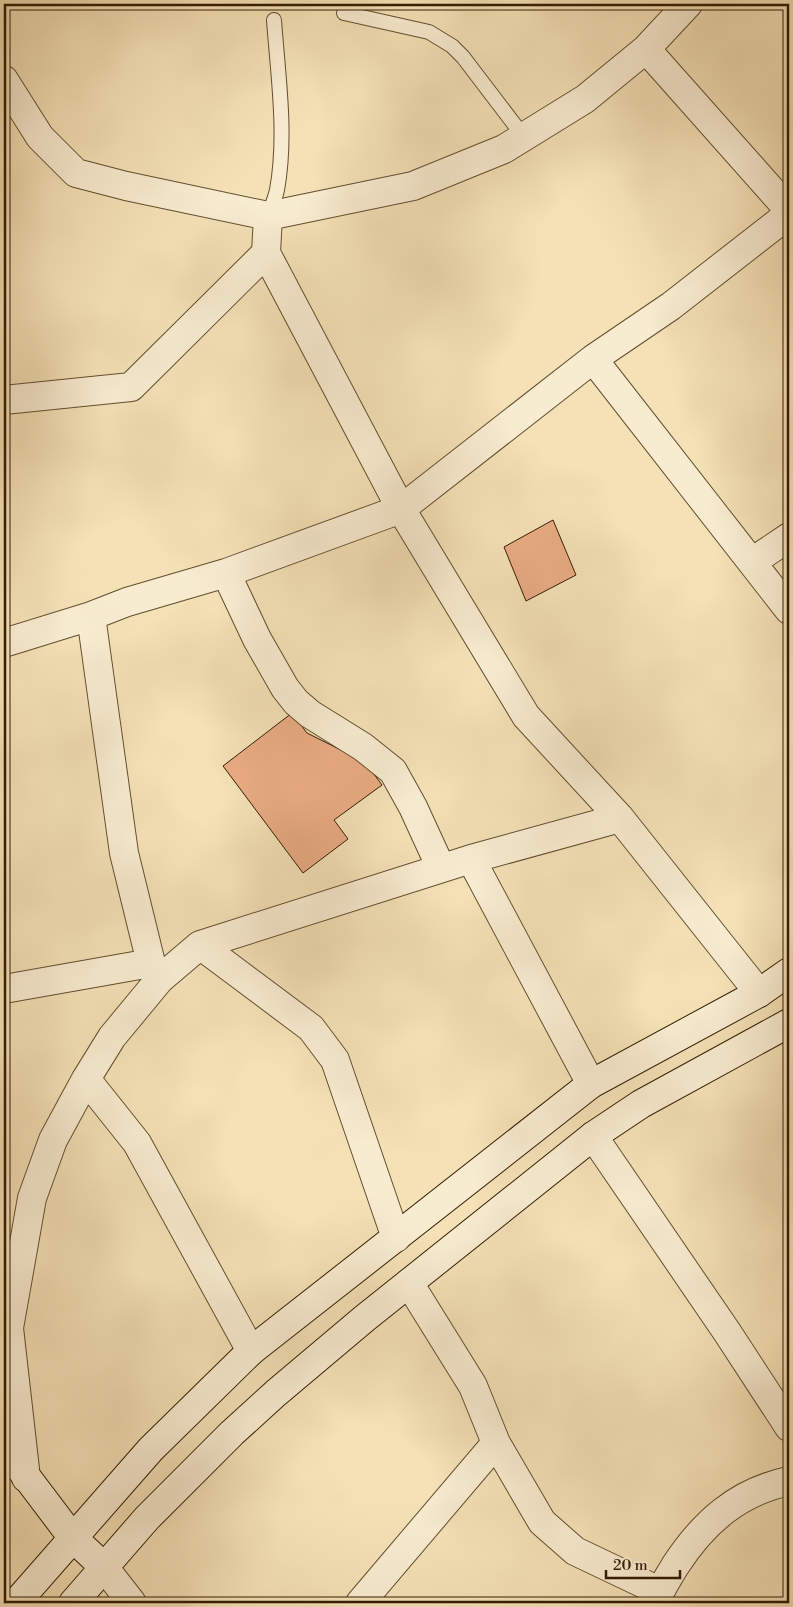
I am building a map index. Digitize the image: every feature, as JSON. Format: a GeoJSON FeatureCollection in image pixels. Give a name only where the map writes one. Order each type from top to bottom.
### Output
{"type":"FeatureCollection","features":[{"type":"Feature","properties":{"kind":"street"},"geometry":{"type":"LineString","coordinates":[[4,80],[40,137],[76,173],[126,186],[268,216],[414,186],[504,149],[585,99],[646,49],[688,4]]}},
{"type":"Feature","properties":{"kind":"street"},"geometry":{"type":"LineString","coordinates":[[4,642],[91,616],[127,602],[226,574],[401,509],[593,359],[671,306],[789,212],[646,49]]}},
{"type":"Feature","properties":{"kind":"street"},"geometry":{"type":"LineString","coordinates":[[268,216],[266,253],[401,509],[526,716],[620,818],[760,993]]}},
{"type":"Feature","properties":{"kind":"street"},"geometry":{"type":"LineString","coordinates":[[4,400],[131,387],[266,253]]}},
{"type":"Feature","properties":{"kind":"street"},"geometry":{"type":"LineString","coordinates":[[593,359],[789,610]]}},
{"type":"Feature","properties":{"kind":"street"},"geometry":{"type":"LineString","coordinates":[[752,562],[789,536]]}},
{"type":"Feature","properties":{"kind":"street"},"geometry":{"type":"LineString","coordinates":[[226,574],[257,639],[285,688],[296,702],[310,714],[363,747],[393,771],[413,807],[441,868]]}},
{"type":"Feature","properties":{"kind":"street"},"geometry":{"type":"LineString","coordinates":[[26,1478],[9,1328],[32,1198],[53,1140],[86,1079],[155,971],[124,853],[91,616]]}},
{"type":"Feature","properties":{"kind":"street"},"geometry":{"type":"LineString","coordinates":[[4,990],[155,971],[200,945],[441,868],[620,818]]}},
{"type":"Feature","properties":{"kind":"street"},"geometry":{"type":"LineString","coordinates":[[471,859],[591,1084]]}},
{"type":"Feature","properties":{"kind":"street"},"geometry":{"type":"LineString","coordinates":[[200,945],[311,1028],[335,1060],[396,1238]]}},
{"type":"Feature","properties":{"kind":"street"},"geometry":{"type":"LineString","coordinates":[[16,1603],[151,1449],[251,1351],[591,1084],[760,993],[789,972]]}},
{"type":"Feature","properties":{"kind":"street"},"geometry":{"type":"LineString","coordinates":[[73,1603],[148,1518],[232,1433],[321,1355],[593,1136],[641,1104],[789,1024]]}},
{"type":"Feature","properties":{"kind":"street"},"geometry":{"type":"LineString","coordinates":[[86,1079],[137,1143],[251,1351]]}},
{"type":"Feature","properties":{"kind":"street"},"geometry":{"type":"LineString","coordinates":[[593,1136],[727,1332],[789,1427]]}},
{"type":"Feature","properties":{"kind":"street"},"geometry":{"type":"LineString","coordinates":[[409,1284],[473,1386],[496,1443],[542,1522],[575,1551],[657,1597],[690,1543],[720,1513],[750,1493],[789,1481]]}},
{"type":"Feature","properties":{"kind":"street"},"geometry":{"type":"LineString","coordinates":[[360,1603],[496,1443]]}},
{"type":"Feature","properties":{"kind":"street"},"geometry":{"type":"LineString","coordinates":[[4,1447],[72,1537],[104,1567],[132,1603]]}},
{"type":"Feature","properties":{"kind":"lane"},"geometry":{"type":"LineString","coordinates":[[344,13],[418,29],[446,41],[463,57],[524,137]]}},
{"type":"Feature","properties":{"kind":"lane"},"geometry":{"type":"LineString","coordinates":[[268,216],[276,192],[280,166],[281,124],[274,20]]}},
{"type":"Feature","properties":{"kind":"building"},"geometry":{"type":"Polygon","coordinates":[[[553,520],[576,575],[526,601],[504,547],[553,520]]]}},
{"type":"Feature","properties":{"kind":"building"},"geometry":{"type":"Polygon","coordinates":[[[292,713],[307,733],[365,762],[382,785],[334,820],[348,839],[303,873],[223,766],[292,713]]]}}]}
